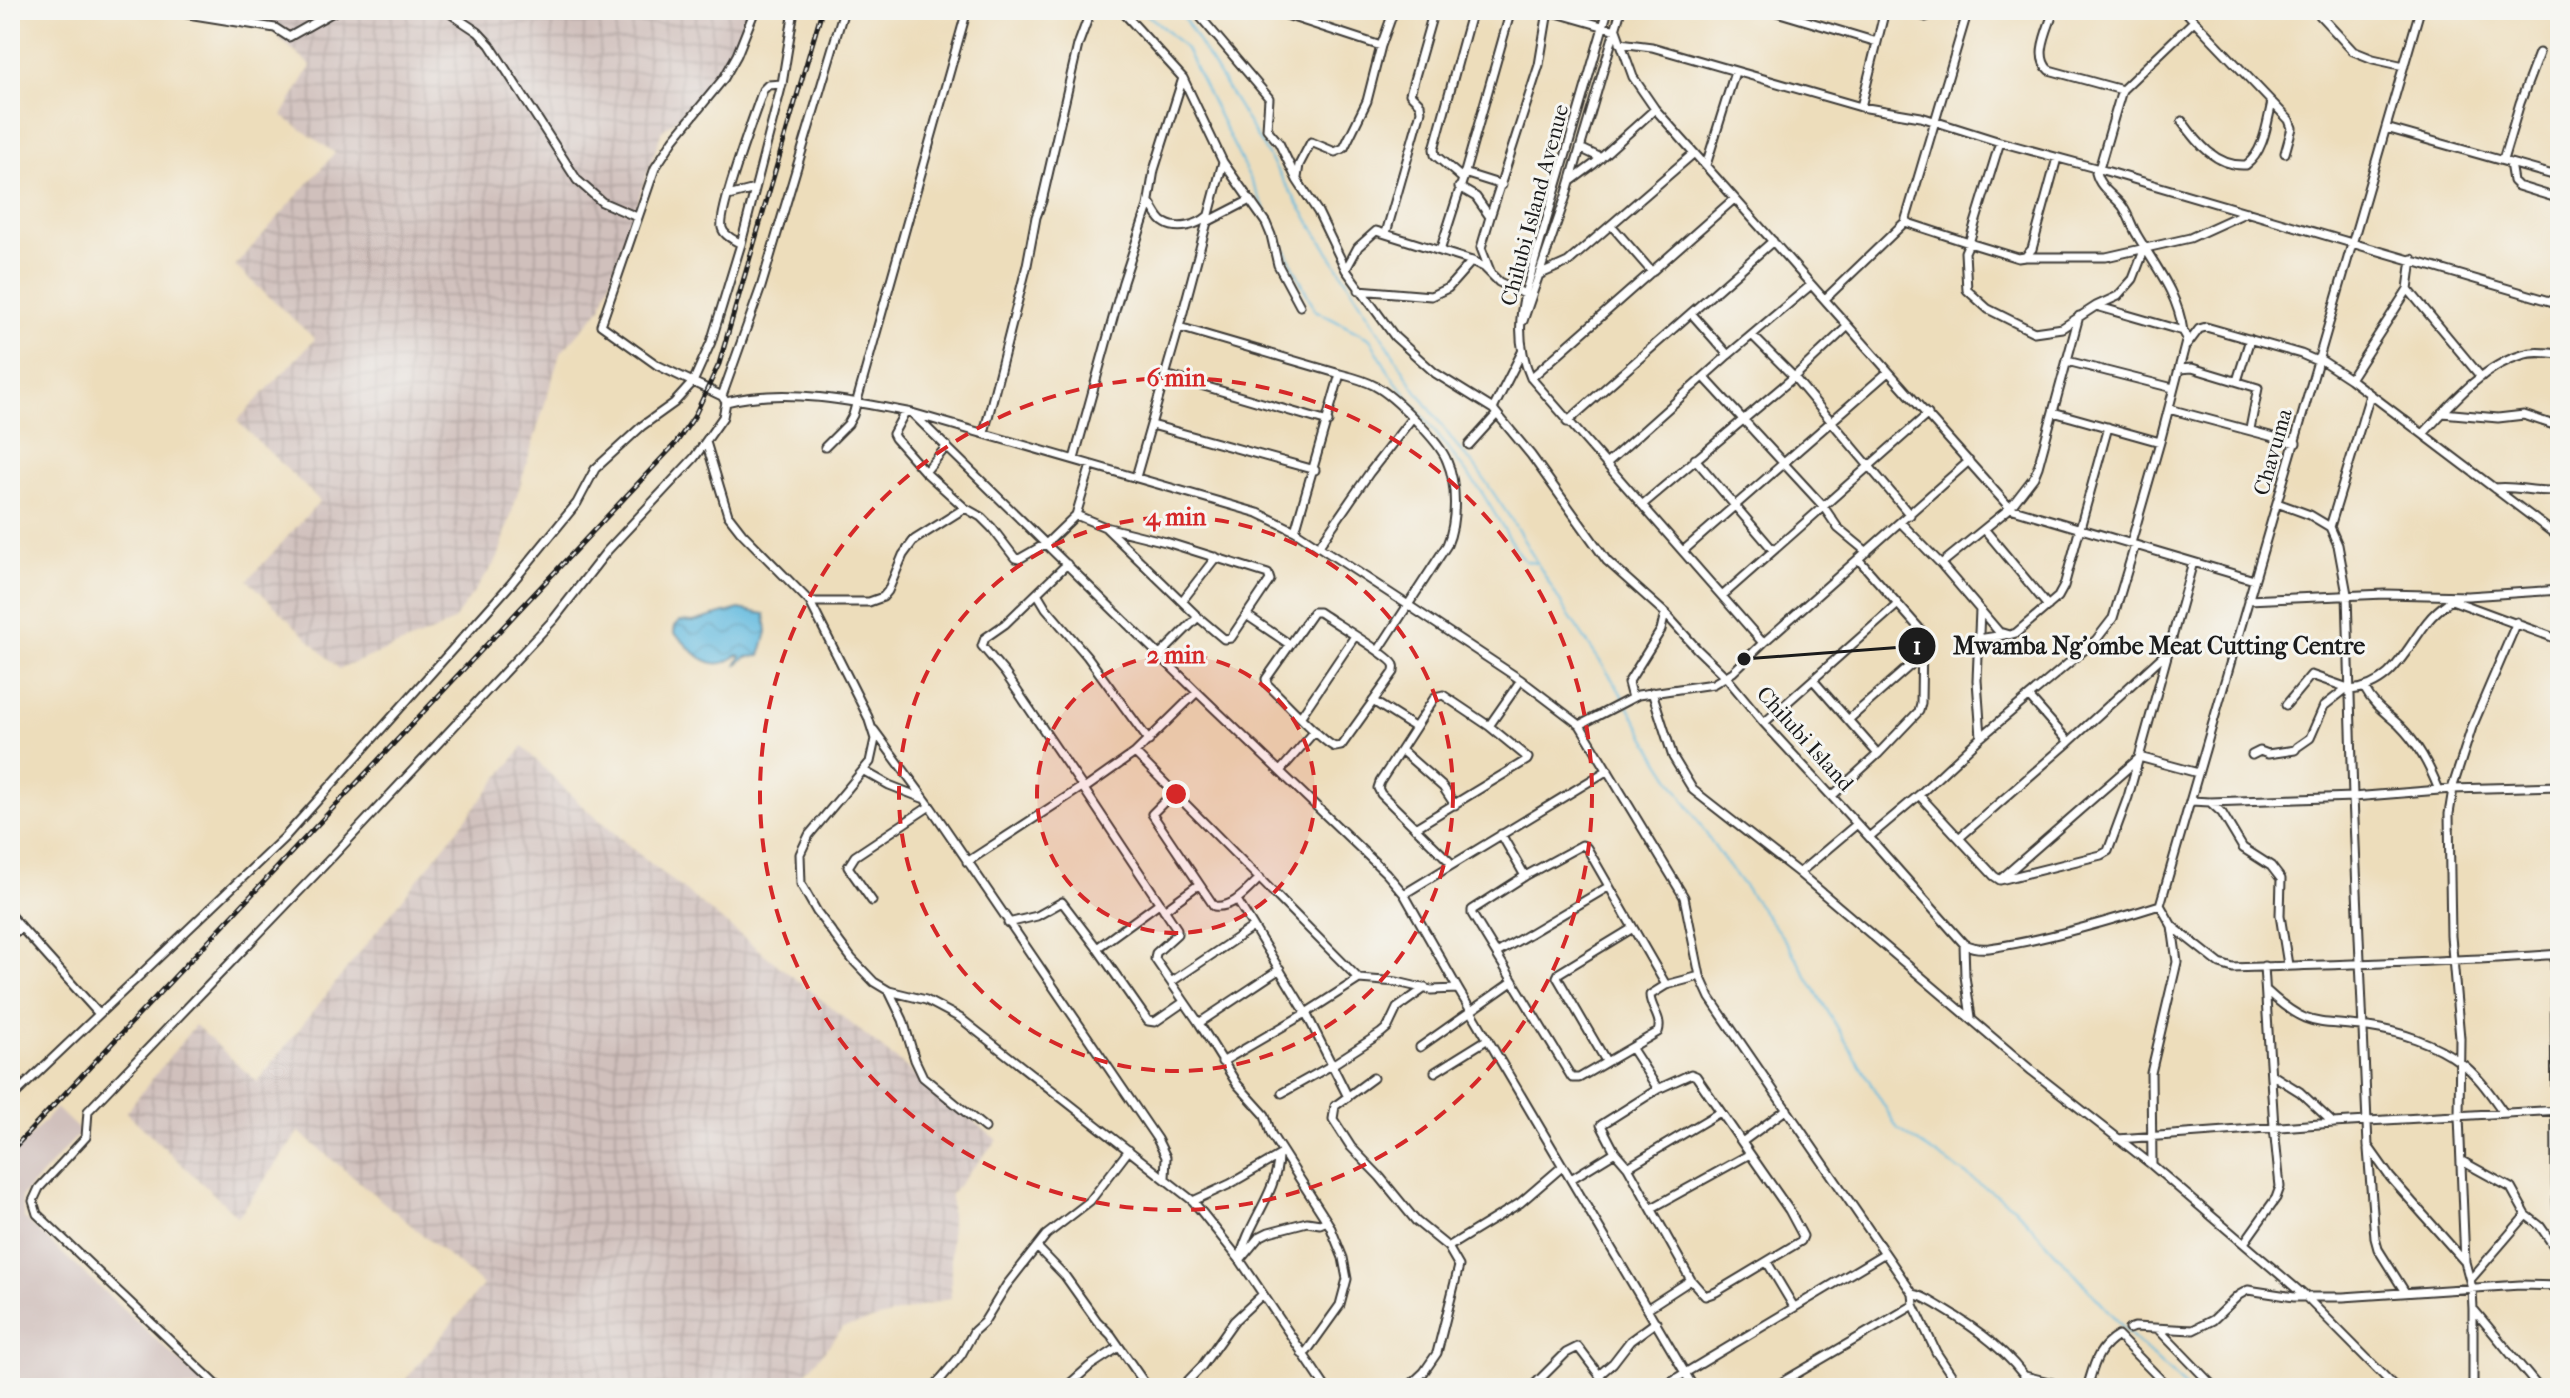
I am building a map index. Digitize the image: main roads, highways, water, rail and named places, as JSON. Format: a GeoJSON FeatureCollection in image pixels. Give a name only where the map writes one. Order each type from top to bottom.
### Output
{"type":"FeatureCollection","features":[{"type":"Feature","properties":{"kind":"water"},"geometry":{"type":"Polygon","coordinates":[[[739,609],[765,614],[767,632],[760,656],[746,657],[736,665],[741,656],[724,663],[707,661],[674,633],[680,621],[693,622],[739,609]]]}},
{"type":"Feature","properties":{"kind":"waterway"},"geometry":{"type":"LineString","coordinates":[[1140,10],[1186,49],[1315,310],[1370,339],[1390,374],[1481,491],[1519,554],[1525,561],[1535,563]]}},
{"type":"Feature","properties":{"kind":"waterway"},"geometry":{"type":"LineString","coordinates":[[1179,10],[1414,387],[1475,466],[1513,522],[1716,849],[1787,943],[1898,1129],[2014,1207],[2132,1337],[2187,1388]]}},
{"type":"Feature","properties":{"kind":"railway"},"geometry":{"type":"LineString","coordinates":[[10,1152],[676,443],[694,417],[719,364],[822,10]]}},
{"type":"Feature","properties":{"kind":"place","name":"Mwamba Ng'ombe Meat Cutting Centre"},"geometry":{"type":"Point","coordinates":[1744,659]}}]}
